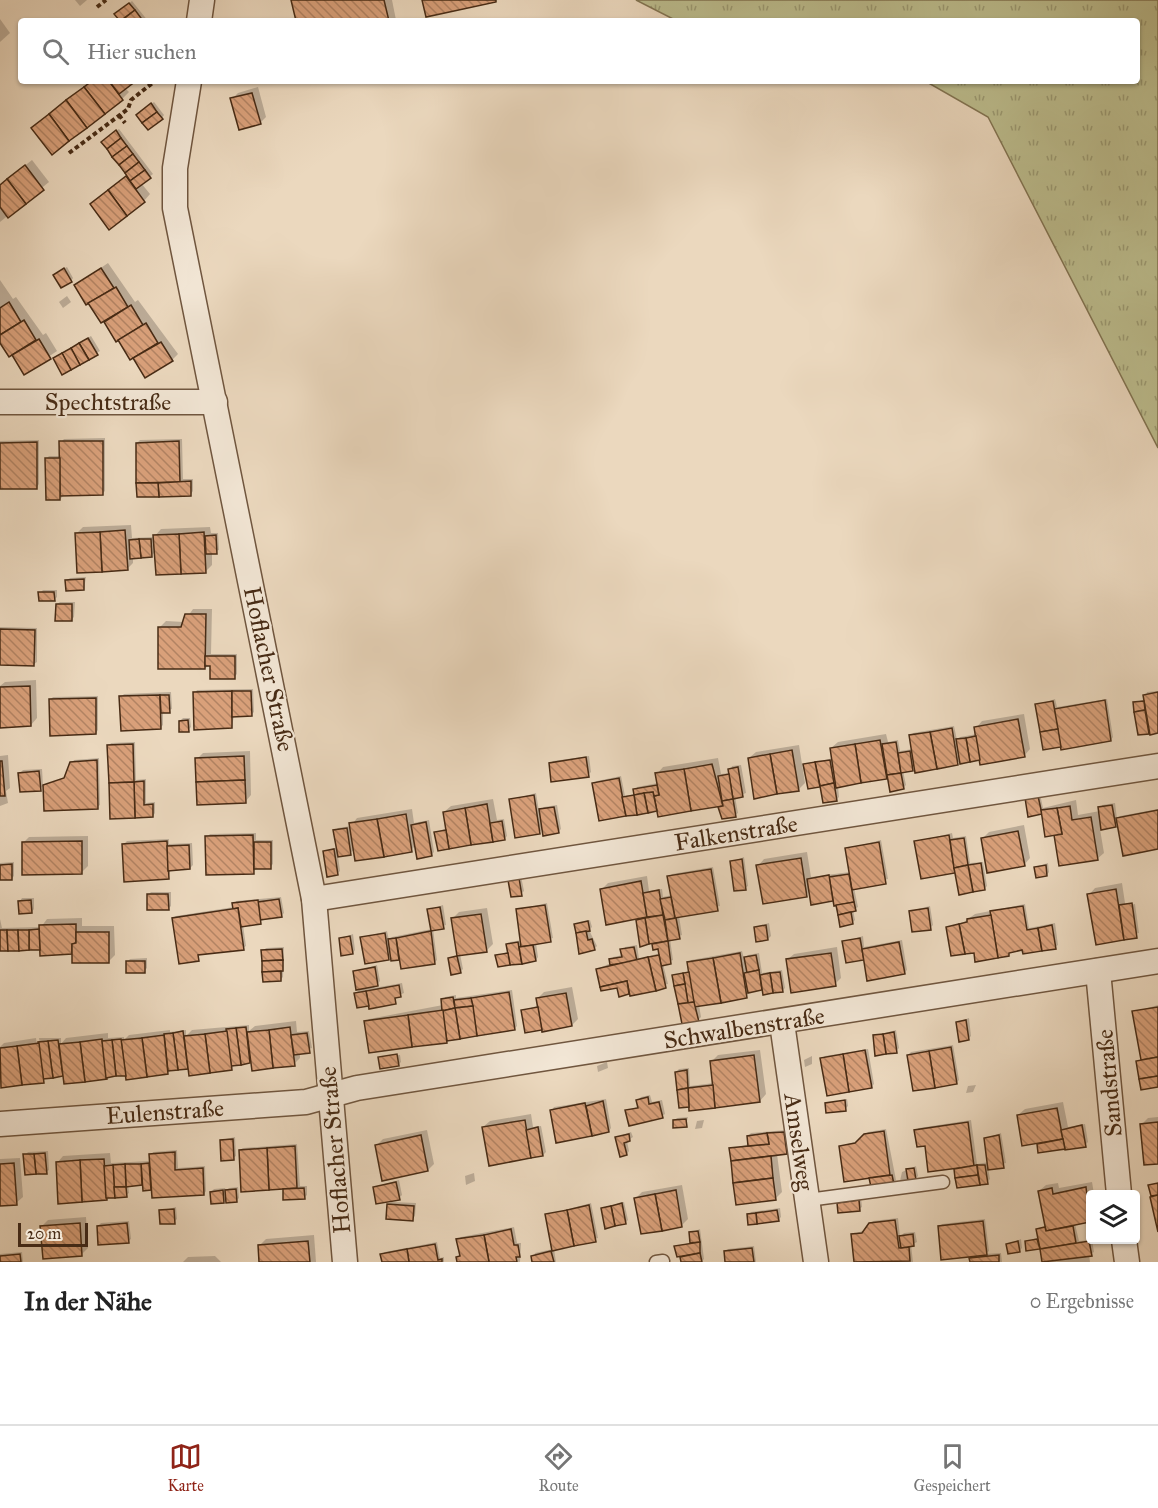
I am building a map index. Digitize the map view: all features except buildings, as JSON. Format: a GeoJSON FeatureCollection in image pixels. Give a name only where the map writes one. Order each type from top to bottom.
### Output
{"type":"FeatureCollection","features":[{"type":"Feature","properties":{"kind":"street"},"geometry":{"type":"LineString","coordinates":[[199,18],[202,0]]}},
{"type":"Feature","properties":{"kind":"street","name":"Hoflacher Straße"},"geometry":{"type":"LineString","coordinates":[[189,84],[175,168],[175,208],[314,899],[345,1262]]}},
{"type":"Feature","properties":{"kind":"street","name":"Spechtstraße"},"geometry":{"type":"LineString","coordinates":[[0,402],[215,402]]}},
{"type":"Feature","properties":{"kind":"street","name":"Falkenstraße"},"geometry":{"type":"LineString","coordinates":[[314,899],[1158,766]]}},
{"type":"Feature","properties":{"kind":"street","name":"Schwalbenstraße"},"geometry":{"type":"LineString","coordinates":[[330,1095],[357,1088],[782,1023],[1158,962]]}},
{"type":"Feature","properties":{"kind":"street","name":"Sandstraße"},"geometry":{"type":"LineString","coordinates":[[1098,971],[1119,1190]]}},
{"type":"Feature","properties":{"kind":"street","name":"Amselweg"},"geometry":{"type":"LineString","coordinates":[[782,1023],[816,1262]]}},
{"type":"Feature","properties":{"kind":"street","name":"Eulenstraße"},"geometry":{"type":"LineString","coordinates":[[0,1124],[306,1102],[330,1095]]}},
{"type":"Feature","properties":{"kind":"street"},"geometry":{"type":"LineString","coordinates":[[1124,1244],[1126,1262]]}},
{"type":"Feature","properties":{"kind":"lane"},"geometry":{"type":"LineString","coordinates":[[808,1200],[943,1182]]}},
{"type":"Feature","properties":{"kind":"path"},"geometry":{"type":"LineString","coordinates":[[97,7],[106,0]]}},
{"type":"Feature","properties":{"kind":"path"},"geometry":{"type":"LineString","coordinates":[[69,153],[128,109],[130,100],[151,84]]}},
{"type":"Feature","properties":{"kind":"path"},"geometry":{"type":"LineString","coordinates":[[119,115],[125,123]]}},
{"type":"Feature","properties":{"kind":"green space"},"geometry":{"type":"Polygon","coordinates":[[[636,0],[1158,0],[1158,448],[988,117],[930,84],[1140,84],[1140,18],[671,18],[636,0]]]}}]}
